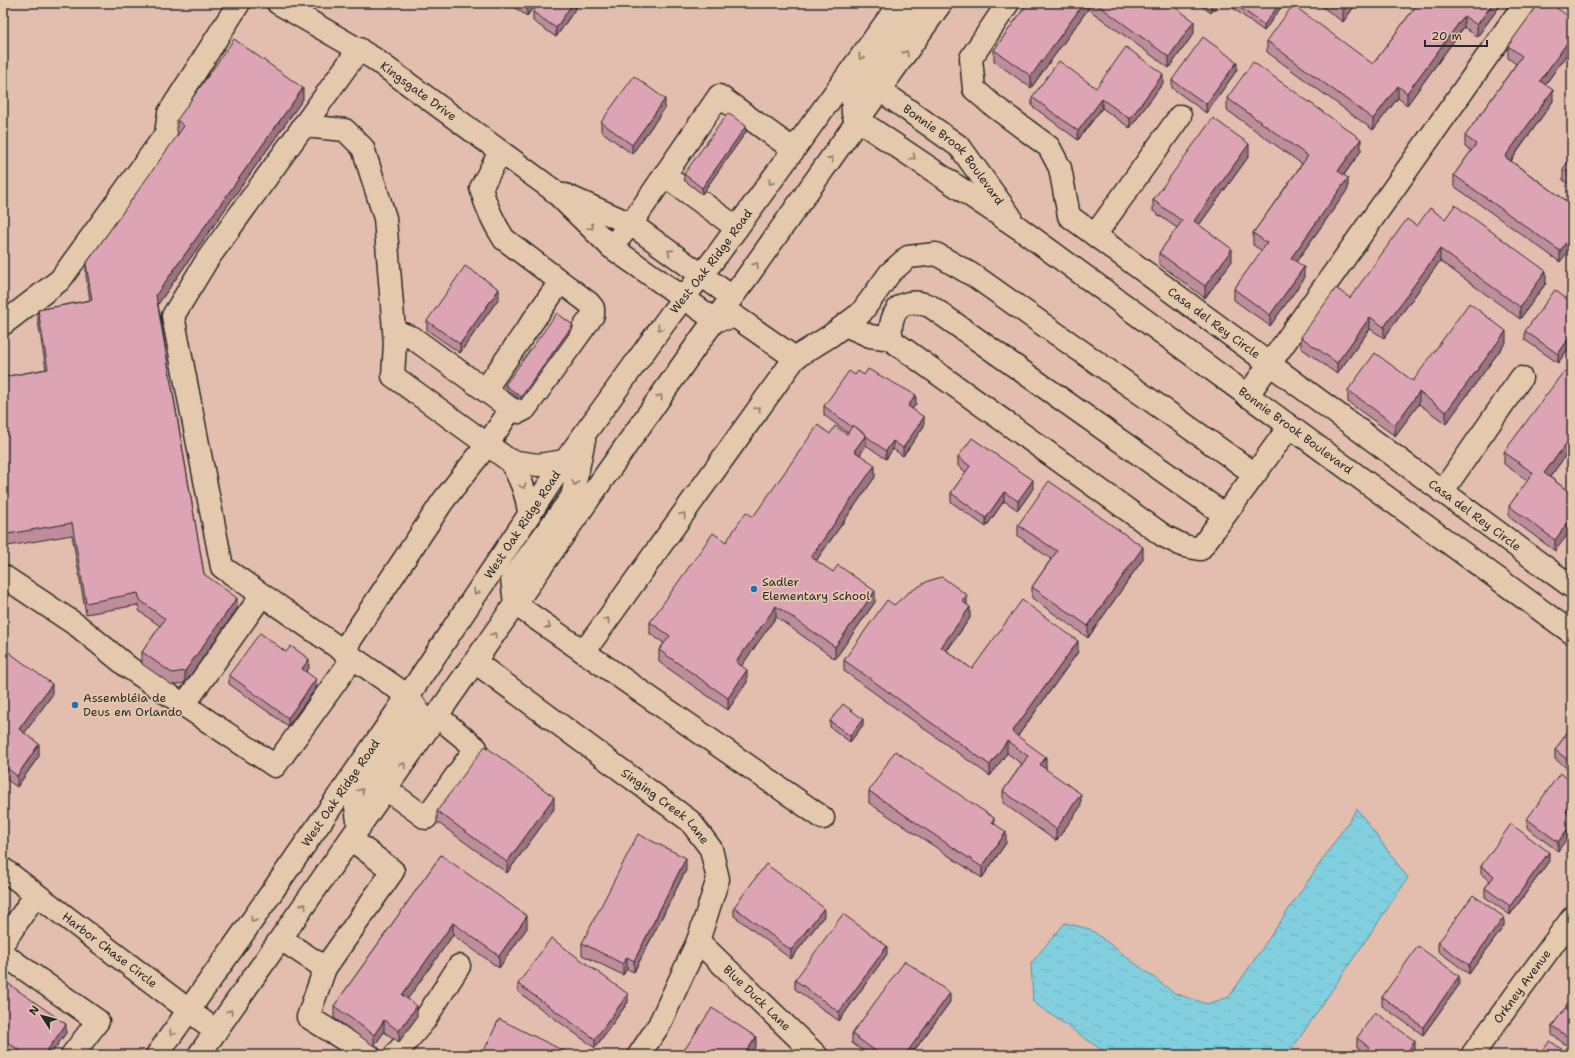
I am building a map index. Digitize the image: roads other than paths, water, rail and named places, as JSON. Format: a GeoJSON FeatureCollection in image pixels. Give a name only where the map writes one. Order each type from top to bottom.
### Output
{"type":"FeatureCollection","features":[{"type":"Feature","properties":{"kind":"street"},"geometry":{"type":"LineString","coordinates":[[3,324],[60,280],[166,134],[169,113],[239,3]]}},
{"type":"Feature","properties":{"kind":"street","name":"Kingsgate Drive"},"geometry":{"type":"LineString","coordinates":[[278,3],[359,50],[553,190],[611,247],[715,320]]}},
{"type":"Feature","properties":{"kind":"street","name":"West Oak Ridge Road"},"geometry":{"type":"LineString","coordinates":[[156,1055],[408,696],[565,460],[684,297],[738,228],[900,3]]}},
{"type":"Feature","properties":{"kind":"street"},"geometry":{"type":"LineString","coordinates":[[858,120],[853,114],[853,98],[917,3]]}},
{"type":"Feature","properties":{"kind":"street"},"geometry":{"type":"LineString","coordinates":[[199,1055],[715,320],[734,307],[858,120],[941,3]]}},
{"type":"Feature","properties":{"kind":"street","name":"Casa del Rey Circle"},"geometry":{"type":"LineString","coordinates":[[1008,3],[970,58],[974,89],[991,104],[1049,147],[1060,168],[1069,216],[1572,588]]}},
{"type":"Feature","properties":{"kind":"street"},"geometry":{"type":"LineString","coordinates":[[1247,396],[1525,3]]}},
{"type":"Feature","properties":{"kind":"street"},"geometry":{"type":"LineString","coordinates":[[359,50],[207,260],[172,316],[222,567],[408,696],[419,712],[355,800],[355,833],[393,870],[326,968],[308,1017],[369,1055]]}},
{"type":"Feature","properties":{"kind":"street","name":"Bonnie Brook Boulevard"},"geometry":{"type":"LineString","coordinates":[[880,90],[960,147],[1019,228]]}},
{"type":"Feature","properties":{"kind":"street"},"geometry":{"type":"LineString","coordinates":[[611,247],[631,224],[719,96],[794,150]]}},
{"type":"Feature","properties":{"kind":"street"},"geometry":{"type":"LineString","coordinates":[[1095,235],[1180,116]]}},
{"type":"Feature","properties":{"kind":"street","name":"Bonnie Brook Boulevard"},"geometry":{"type":"LineString","coordinates":[[858,120],[1019,228],[1572,633]]}},
{"type":"Feature","properties":{"kind":"street"},"geometry":{"type":"LineString","coordinates":[[303,126],[345,130],[363,148],[385,218],[395,331],[393,376],[510,461],[538,465],[565,460]]}},
{"type":"Feature","properties":{"kind":"street"},"geometry":{"type":"LineString","coordinates":[[395,331],[414,338],[511,409],[520,412],[525,409],[529,369],[548,342],[593,315],[593,308],[589,303],[504,239],[486,207],[482,188],[500,152]]}},
{"type":"Feature","properties":{"kind":"street"},"geometry":{"type":"LineString","coordinates":[[664,175],[738,228]]}},
{"type":"Feature","properties":{"kind":"street","name":"Kingsgate Drive"},"geometry":{"type":"LineString","coordinates":[[553,190],[631,224],[702,275],[734,307],[795,358]]}},
{"type":"Feature","properties":{"kind":"street"},"geometry":{"type":"LineString","coordinates":[[584,652],[795,358],[861,313],[890,272],[908,257],[936,254],[976,277],[1254,474]]}},
{"type":"Feature","properties":{"kind":"street"},"geometry":{"type":"LineString","coordinates":[[485,390],[529,369],[548,342],[560,282]]}},
{"type":"Feature","properties":{"kind":"street"},"geometry":{"type":"LineString","coordinates":[[1225,515],[930,306],[916,302],[903,305],[896,313],[891,324],[892,339],[894,342],[1164,536],[1184,546],[1200,549],[1225,515],[1254,474],[1289,427]]}},
{"type":"Feature","properties":{"kind":"street"},"geometry":{"type":"LineString","coordinates":[[845,325],[870,336],[892,339]]}},
{"type":"Feature","properties":{"kind":"street"},"geometry":{"type":"LineString","coordinates":[[1442,492],[1521,378]]}},
{"type":"Feature","properties":{"kind":"street"},"geometry":{"type":"LineString","coordinates":[[3,576],[78,626],[128,667],[275,766],[348,654],[443,501],[487,445],[511,409]]}},
{"type":"Feature","properties":{"kind":"street"},"geometry":{"type":"LineString","coordinates":[[586,431],[572,497],[512,579],[515,604],[823,818]]}},
{"type":"Feature","properties":{"kind":"street"},"geometry":{"type":"LineString","coordinates":[[510,461],[527,498],[529,513]]}},
{"type":"Feature","properties":{"kind":"street"},"geometry":{"type":"LineString","coordinates":[[184,705],[262,595]]}},
{"type":"Feature","properties":{"kind":"street","name":"Singing Creek Lane"},"geometry":{"type":"LineString","coordinates":[[475,662],[690,820],[711,849],[718,879],[698,941],[659,1025],[639,1055]]}},
{"type":"Feature","properties":{"kind":"street"},"geometry":{"type":"LineString","coordinates":[[386,789],[426,818],[476,748],[437,716]]}},
{"type":"Feature","properties":{"kind":"street","name":"Harbor Chase Circle"},"geometry":{"type":"LineString","coordinates":[[3,869],[216,1031]]}},
{"type":"Feature","properties":{"kind":"street"},"geometry":{"type":"LineString","coordinates":[[3,943],[36,894]]}},
{"type":"Feature","properties":{"kind":"street","name":"Orkney Avenue"},"geometry":{"type":"LineString","coordinates":[[1472,1055],[1572,918]]}},
{"type":"Feature","properties":{"kind":"street"},"geometry":{"type":"LineString","coordinates":[[281,939],[326,968]]}},
{"type":"Feature","properties":{"kind":"street","name":"Blue Duck Lane"},"geometry":{"type":"LineString","coordinates":[[698,941],[816,1055]]}},
{"type":"Feature","properties":{"kind":"street"},"geometry":{"type":"LineString","coordinates":[[3,954],[98,1021],[72,1055]]}},
{"type":"Feature","properties":{"kind":"street"},"geometry":{"type":"LineString","coordinates":[[396,1055],[424,1022],[459,966]]}},
{"type":"Feature","properties":{"kind":"water"},"geometry":{"type":"Polygon","coordinates":[[[1357,809],[1408,878],[1288,1055],[1109,1055],[1033,1002],[1031,963],[1065,923],[1090,929],[1174,993],[1207,1004],[1229,997],[1357,809]]]}},
{"type":"Feature","properties":{"kind":"place","name":"Sadler Elementary School"},"geometry":{"type":"Point","coordinates":[754,589]}},
{"type":"Feature","properties":{"kind":"place","name":"Assembléia de Deus em Orlando"},"geometry":{"type":"Point","coordinates":[75,705]}}]}
